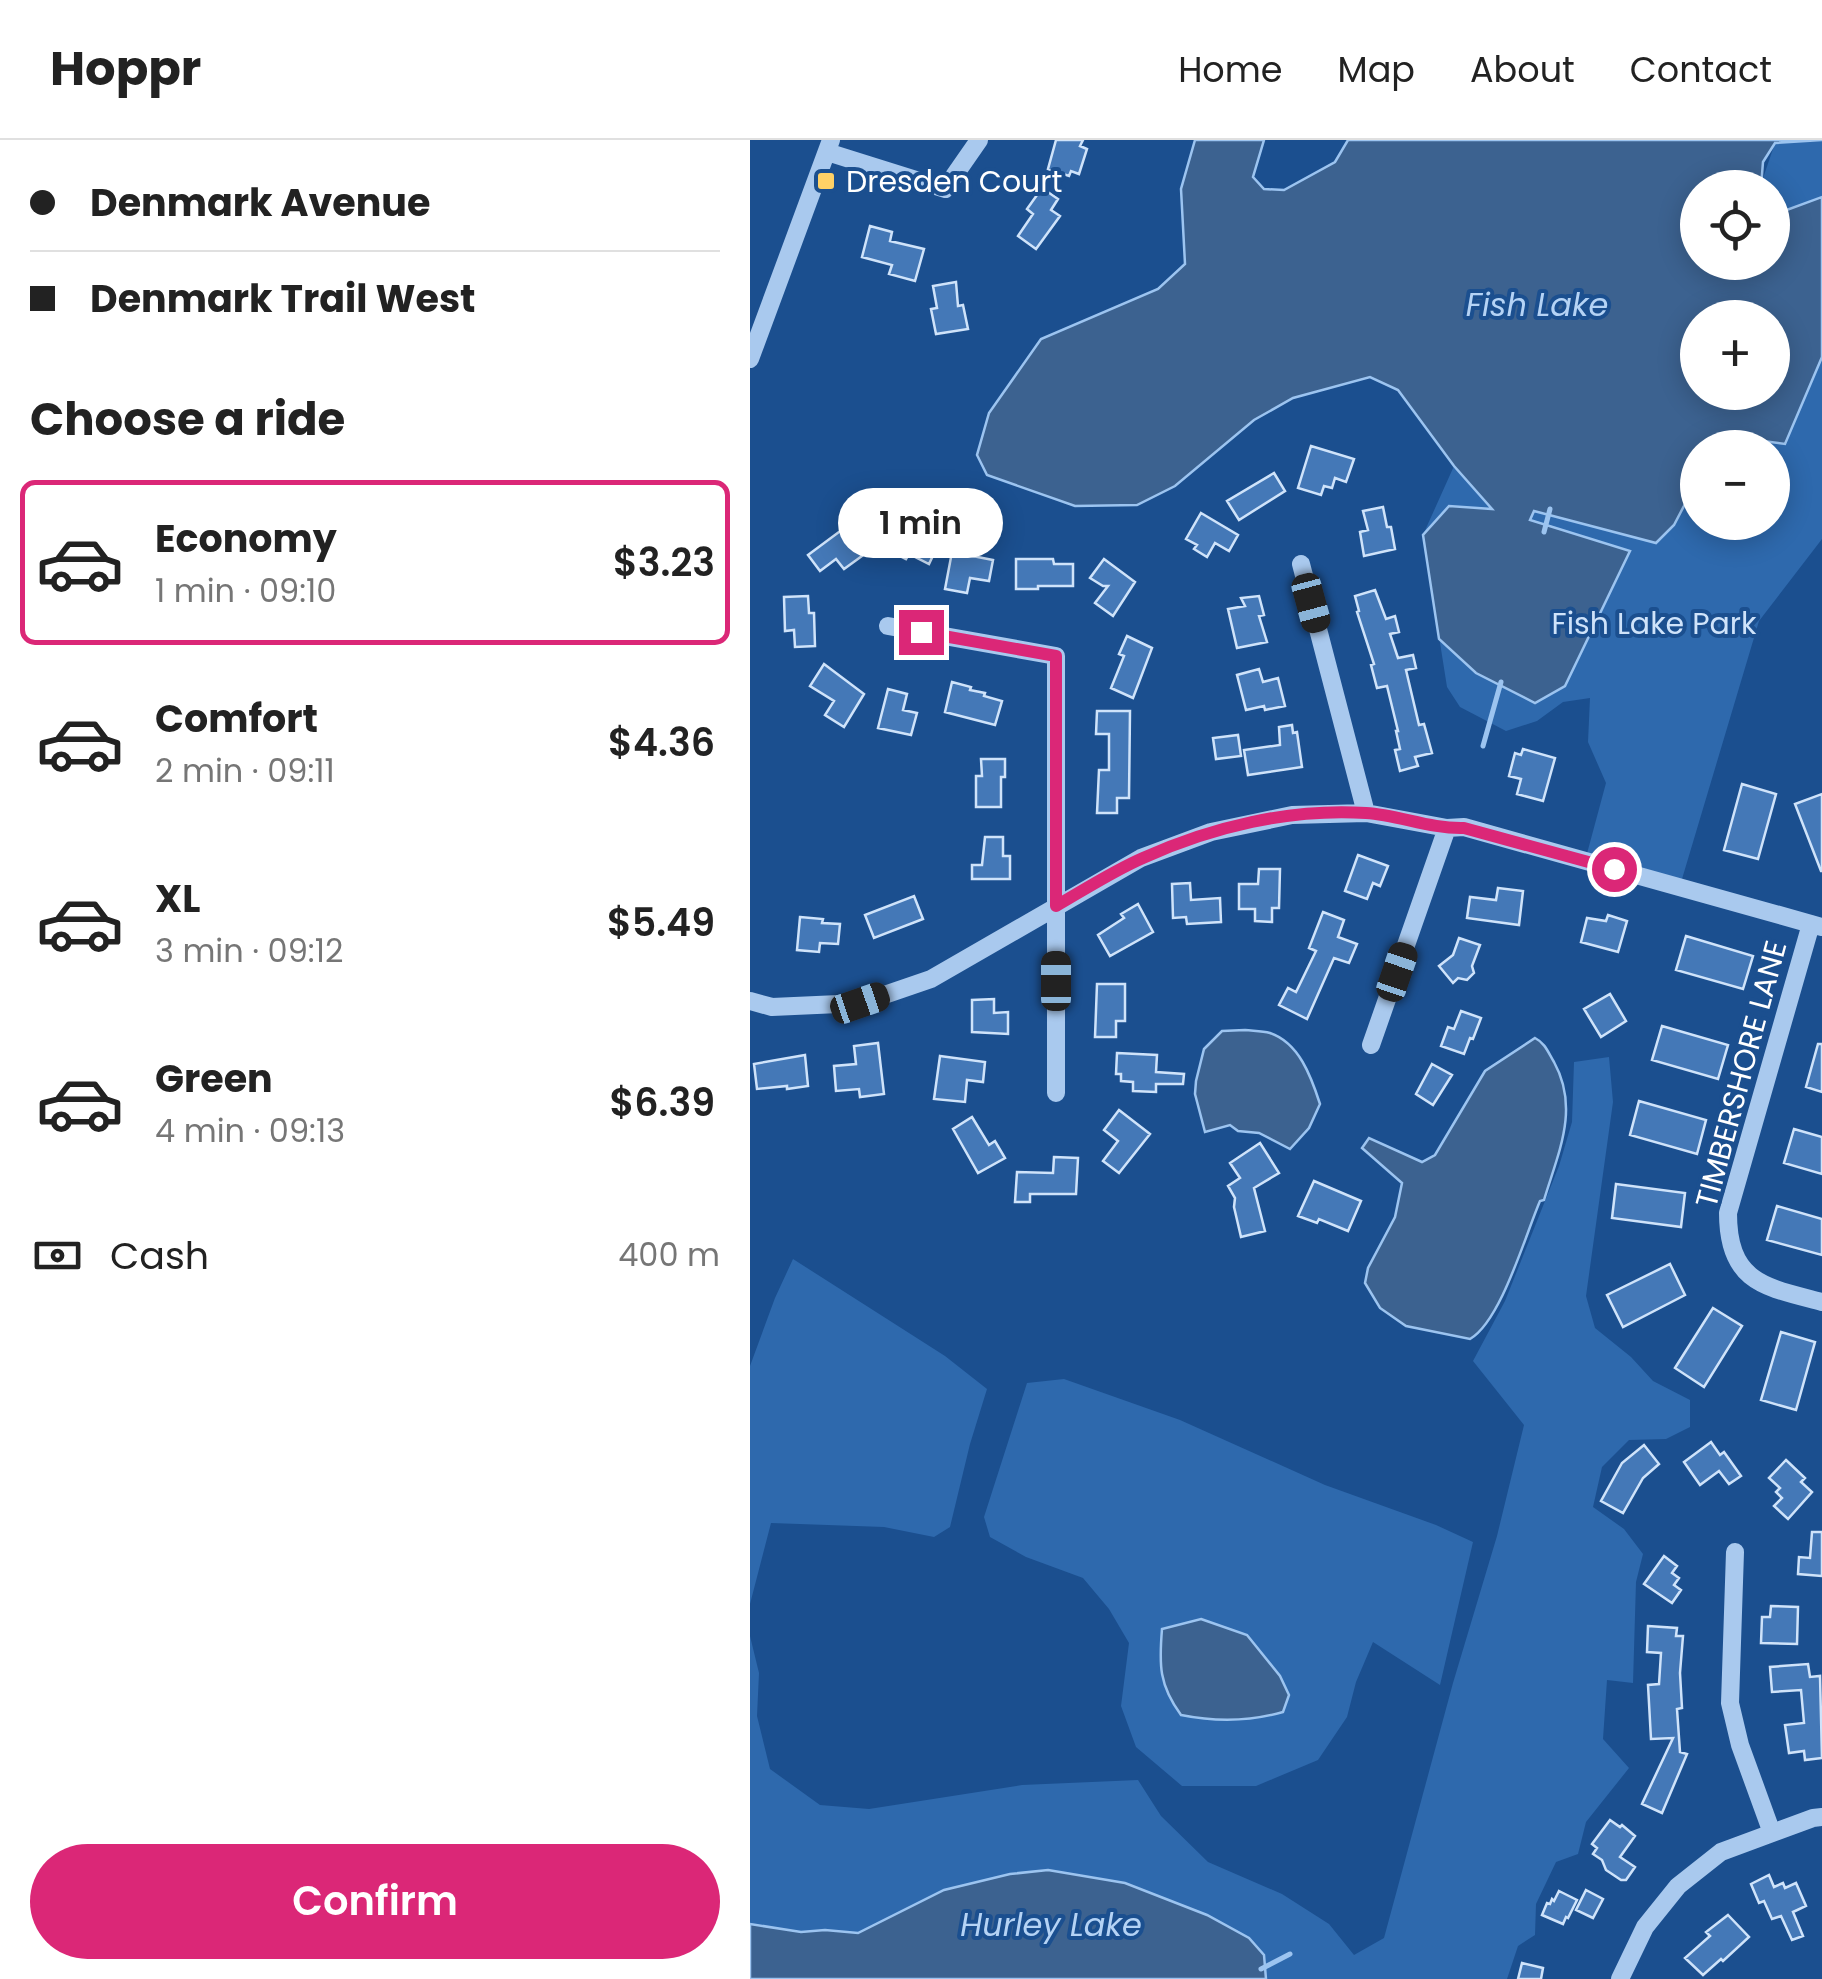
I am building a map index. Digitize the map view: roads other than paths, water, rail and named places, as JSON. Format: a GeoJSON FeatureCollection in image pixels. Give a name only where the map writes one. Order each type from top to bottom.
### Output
{"type":"FeatureCollection","features":[{"type":"Feature","properties":{"kind":"street"},"geometry":{"type":"LineString","coordinates":[[750,360],[829,146],[945,188],[978,140]]}},
{"type":"Feature","properties":{"kind":"street"},"geometry":{"type":"LineString","coordinates":[[1301,564],[1366,813]]}},
{"type":"Feature","properties":{"kind":"street"},"geometry":{"type":"LineString","coordinates":[[888,626],[1056,656],[1056,1094]]}},
{"type":"Feature","properties":{"kind":"street"},"geometry":{"type":"LineString","coordinates":[[750,1002],[772,1007],[860,1003],[931,979],[1141,858],[1211,832],[1292,815],[1366,813],[1464,828],[1816,925]]}},
{"type":"Feature","properties":{"kind":"street"},"geometry":{"type":"LineString","coordinates":[[1372,1045],[1447,828]]}},
{"type":"Feature","properties":{"kind":"street","name":"TIMBERSHORE LANE"},"geometry":{"type":"LineString","coordinates":[[1816,925],[1728,1213],[1728,1236],[1735,1259],[1751,1277],[1771,1288],[1822,1302]]}},
{"type":"Feature","properties":{"kind":"street"},"geometry":{"type":"LineString","coordinates":[[1735,1552],[1730,1703],[1740,1745],[1772,1833]]}},
{"type":"Feature","properties":{"kind":"street"},"geometry":{"type":"LineString","coordinates":[[1620,1979],[1644,1927],[1678,1886],[1721,1852],[1822,1817]]}},
{"type":"Feature","properties":{"kind":"water","name":"Fish Lake"},"geometry":{"type":"Polygon","coordinates":[[[1195,140],[1264,140],[1253,177],[1264,189],[1284,190],[1335,162],[1348,140],[1822,140],[1775,143],[1762,170],[1680,170],[1680,280],[1790,280],[1790,209],[1822,197],[1822,357],[1790,432],[1680,430],[1680,514],[1656,543],[1534,511],[1530,520],[1630,551],[1565,686],[1535,703],[1476,673],[1439,639],[1423,535],[1449,506],[1492,509],[1454,466],[1398,390],[1370,377],[1293,398],[1254,420],[1175,486],[1137,505],[1075,506],[987,475],[977,455],[989,413],[1041,339],[1158,289],[1185,264],[1181,189],[1195,140]]]}},
{"type":"Feature","properties":{"kind":"water"},"geometry":{"type":"Polygon","coordinates":[[[1222,1031],[1270,1033],[1289,1044],[1312,1082],[1320,1104],[1309,1128],[1290,1149],[1259,1133],[1238,1131],[1230,1125],[1205,1132],[1195,1094],[1204,1049],[1222,1031]]]}},
{"type":"Feature","properties":{"kind":"water"},"geometry":{"type":"Polygon","coordinates":[[[1535,1038],[1546,1048],[1562,1079],[1564,1131],[1544,1200],[1540,1201],[1502,1297],[1470,1339],[1406,1326],[1380,1308],[1365,1283],[1368,1268],[1395,1217],[1402,1183],[1362,1148],[1369,1138],[1422,1162],[1435,1155],[1485,1071],[1535,1038]]]}},
{"type":"Feature","properties":{"kind":"water"},"geometry":{"type":"Polygon","coordinates":[[[1201,1619],[1247,1635],[1280,1676],[1289,1695],[1283,1712],[1232,1720],[1181,1715],[1162,1674],[1162,1629],[1201,1619]]]}},
{"type":"Feature","properties":{"kind":"water","name":"Hurley Lake"},"geometry":{"type":"Polygon","coordinates":[[[1048,1870],[1125,1883],[1207,1915],[1249,1938],[1264,1955],[1266,1979],[750,1979],[750,1924],[801,1932],[858,1933],[944,1890],[1010,1874],[1048,1870]]]}},
{"type":"Feature","properties":{"kind":"waterway"},"geometry":{"type":"LineString","coordinates":[[1544,532],[1550,509]]}},
{"type":"Feature","properties":{"kind":"waterway"},"geometry":{"type":"LineString","coordinates":[[1483,746],[1501,682]]}},
{"type":"Feature","properties":{"kind":"waterway"},"geometry":{"type":"LineString","coordinates":[[1261,1969],[1290,1954]]}},
{"type":"Feature","properties":{"kind":"place","name":"Dresden Court"},"geometry":{"type":"Point","coordinates":[826,181]}},
{"type":"Feature","properties":{"kind":"park label","name":"Fish Lake Park"},"geometry":{"type":"Point","coordinates":[1654,623]}}]}
